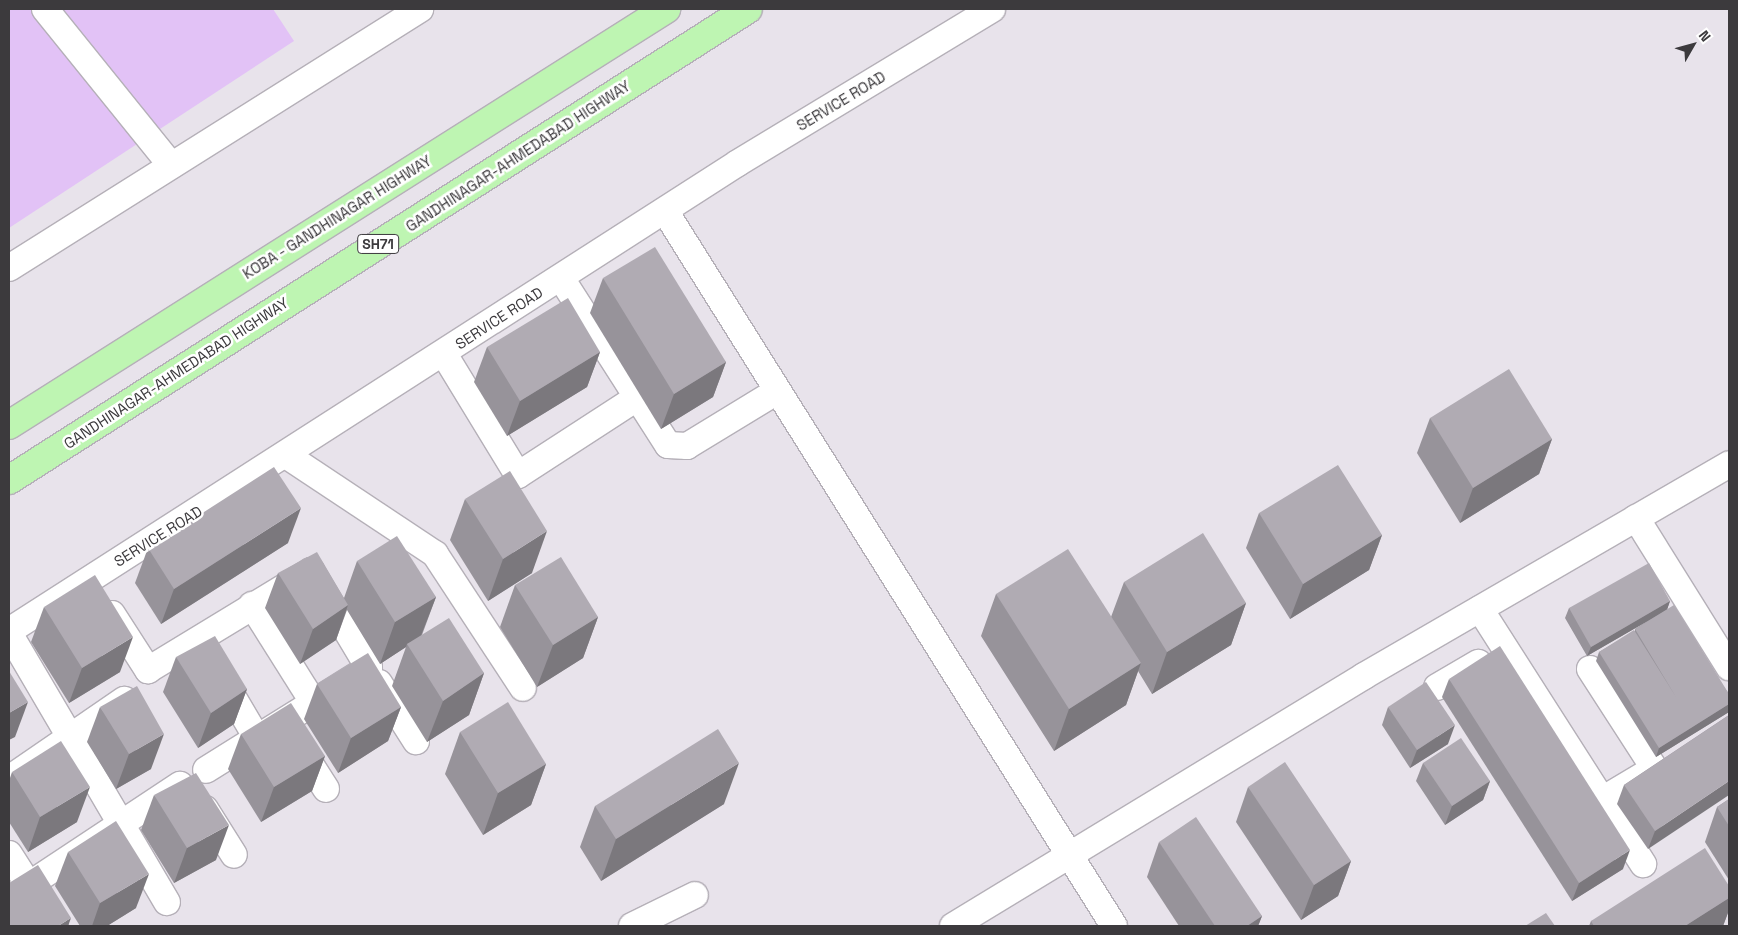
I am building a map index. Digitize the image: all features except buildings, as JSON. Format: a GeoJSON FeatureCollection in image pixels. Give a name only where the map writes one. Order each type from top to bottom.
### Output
{"type":"FeatureCollection","features":[{"type":"Feature","properties":{"kind":"main road","name":"KOBA - GANDHINAGAR HIGHWAY"},"geometry":{"type":"LineString","coordinates":[[9,425],[666,9]]}},
{"type":"Feature","properties":{"kind":"main road","name":"GANDHINAGAR-AHMEDABAD HIGHWAY"},"geometry":{"type":"LineString","coordinates":[[9,480],[748,9]]}},
{"type":"Feature","properties":{"kind":"street"},"geometry":{"type":"LineString","coordinates":[[44,9],[171,165]]}},
{"type":"Feature","properties":{"kind":"street"},"geometry":{"type":"LineString","coordinates":[[9,268],[420,9]]}},
{"type":"Feature","properties":{"kind":"street","name":"SERVICE ROAD"},"geometry":{"type":"LineString","coordinates":[[9,632],[665,211],[992,9]]}},
{"type":"Feature","properties":{"kind":"street"},"geometry":{"type":"LineString","coordinates":[[665,211],[1114,926]]}},
{"type":"Feature","properties":{"kind":"street"},"geometry":{"type":"LineString","coordinates":[[561,278],[660,438],[678,447],[687,446],[777,391]]}},
{"type":"Feature","properties":{"kind":"street"},"geometry":{"type":"LineString","coordinates":[[444,354],[518,475],[635,399]]}},
{"type":"Feature","properties":{"kind":"street"},"geometry":{"type":"LineString","coordinates":[[286,455],[435,554],[523,688]]}},
{"type":"Feature","properties":{"kind":"street"},"geometry":{"type":"LineString","coordinates":[[952,926],[1070,858],[1480,609],[1729,464]]}},
{"type":"Feature","properties":{"kind":"street"},"geometry":{"type":"LineString","coordinates":[[1636,518],[1729,667]]}},
{"type":"Feature","properties":{"kind":"street"},"geometry":{"type":"LineString","coordinates":[[90,580],[148,670],[199,640],[252,605],[311,571],[369,668],[416,741]]}},
{"type":"Feature","properties":{"kind":"street"},"geometry":{"type":"LineString","coordinates":[[252,605],[313,702]]}},
{"type":"Feature","properties":{"kind":"street"},"geometry":{"type":"LineString","coordinates":[[1480,609],[1643,864]]}},
{"type":"Feature","properties":{"kind":"street"},"geometry":{"type":"LineString","coordinates":[[9,632],[118,826],[168,902]]}},
{"type":"Feature","properties":{"kind":"street"},"geometry":{"type":"LineString","coordinates":[[199,640],[257,738]]}},
{"type":"Feature","properties":{"kind":"street"},"geometry":{"type":"LineString","coordinates":[[1437,687],[1504,647]]}},
{"type":"Feature","properties":{"kind":"street"},"geometry":{"type":"LineString","coordinates":[[206,770],[369,668]]}},
{"type":"Feature","properties":{"kind":"street"},"geometry":{"type":"LineString","coordinates":[[1590,670],[1654,768]]}},
{"type":"Feature","properties":{"kind":"street"},"geometry":{"type":"LineString","coordinates":[[9,779],[124,700]]}},
{"type":"Feature","properties":{"kind":"street"},"geometry":{"type":"LineString","coordinates":[[283,721],[326,789]]}},
{"type":"Feature","properties":{"kind":"street"},"geometry":{"type":"LineString","coordinates":[[1602,800],[1679,753]]}},
{"type":"Feature","properties":{"kind":"street"},"geometry":{"type":"LineString","coordinates":[[19,892],[188,781],[234,855]]}},
{"type":"Feature","properties":{"kind":"street"},"geometry":{"type":"LineString","coordinates":[[9,854],[19,892],[55,926]]}},
{"type":"Feature","properties":{"kind":"street"},"geometry":{"type":"LineString","coordinates":[[636,925],[695,894]]}},
{"type":"Feature","properties":{"kind":"shaded area"},"geometry":{"type":"Polygon","coordinates":[[[9,9],[273,9],[294,41],[9,228],[9,9]]]}}]}
